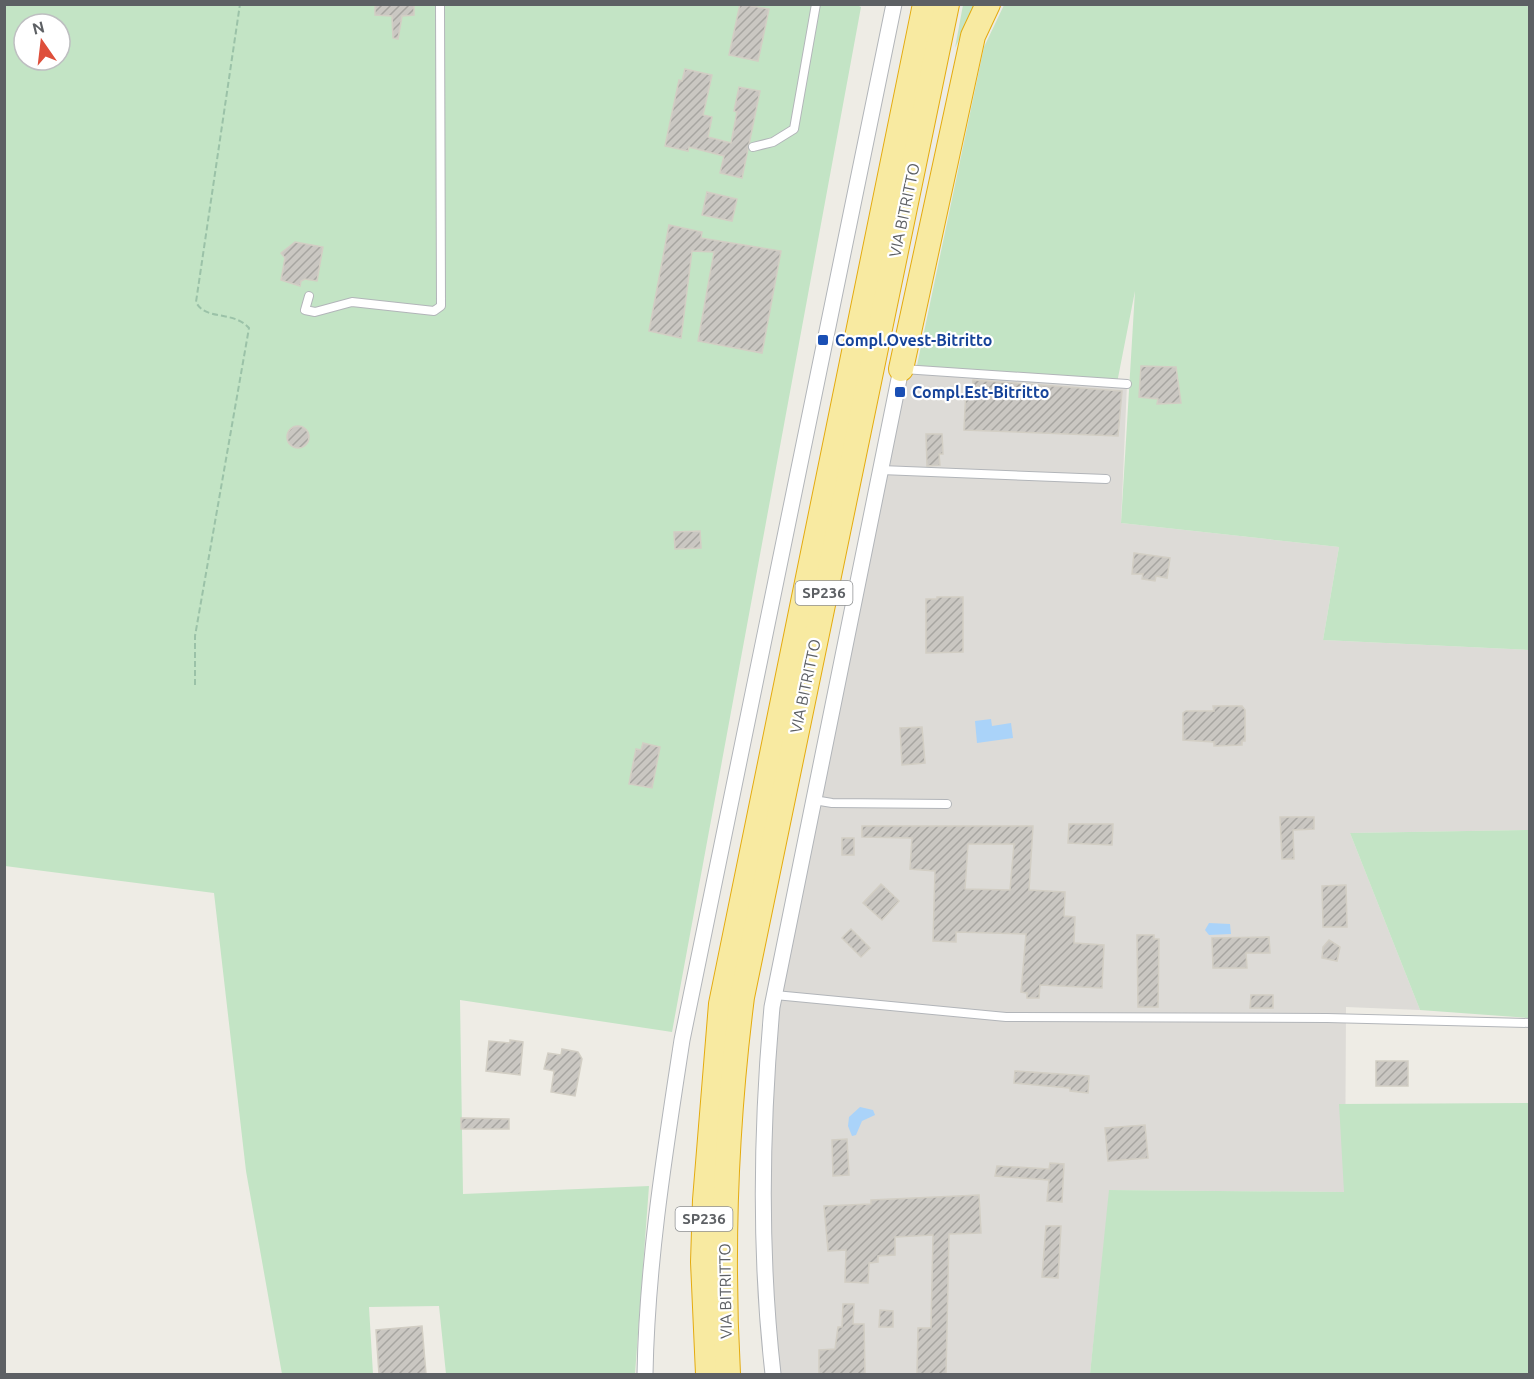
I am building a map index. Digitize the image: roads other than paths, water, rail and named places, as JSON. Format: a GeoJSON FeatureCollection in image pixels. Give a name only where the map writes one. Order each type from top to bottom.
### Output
{"type":"FeatureCollection","features":[{"type":"Feature","properties":{"kind":"highway"},"geometry":{"type":"LineString","coordinates":[[901,369],[973,36],[988,4]]}},
{"type":"Feature","properties":{"kind":"highway","name":"VIA BITRITTO"},"geometry":{"type":"LineString","coordinates":[[708,1374],[703,1262],[707,1153],[715,1063],[730,949],[941,7]]}},
{"type":"Feature","properties":{"kind":"highway","name":"VIA BITRITTO"},"geometry":{"type":"LineString","coordinates":[[728,1374],[724,1256],[725,1186],[730,1104],[749,958],[941,7]]}},
{"type":"Feature","properties":{"kind":"highway"},"geometry":{"type":"LineString","coordinates":[[695,1374],[692,1296],[694,1180],[697,1139],[715,1063]]}},
{"type":"Feature","properties":{"kind":"highway"},"geometry":{"type":"LineString","coordinates":[[725,1186],[735,1250],[740,1374]]}},
{"type":"Feature","properties":{"kind":"street"},"geometry":{"type":"LineString","coordinates":[[645,1374],[646,1316],[658,1194],[682,1040],[894,4]]}},
{"type":"Feature","properties":{"kind":"street"},"geometry":{"type":"LineString","coordinates":[[772,1374],[762,1248],[763,1109],[775,995],[901,369]]}},
{"type":"Feature","properties":{"kind":"lane"},"geometry":{"type":"LineString","coordinates":[[309,296],[305,310],[315,312],[352,302],[434,311],[441,306],[440,4]]}},
{"type":"Feature","properties":{"kind":"lane"},"geometry":{"type":"LineString","coordinates":[[753,147],[773,142],[794,129],[816,4]]}},
{"type":"Feature","properties":{"kind":"lane"},"geometry":{"type":"LineString","coordinates":[[901,369],[1127,384]]}},
{"type":"Feature","properties":{"kind":"lane"},"geometry":{"type":"LineString","coordinates":[[881,470],[1106,479]]}},
{"type":"Feature","properties":{"kind":"lane"},"geometry":{"type":"LineString","coordinates":[[814,801],[947,804]]}},
{"type":"Feature","properties":{"kind":"lane"},"geometry":{"type":"LineString","coordinates":[[775,995],[1006,1017],[1315,1018],[1530,1023]]}},
{"type":"Feature","properties":{"kind":"water"},"geometry":{"type":"Polygon","coordinates":[[[991,719],[992,726],[1011,723],[1013,738],[977,743],[975,721],[991,719]]]}},
{"type":"Feature","properties":{"kind":"water"},"geometry":{"type":"Polygon","coordinates":[[[1209,923],[1230,924],[1231,934],[1209,935],[1205,930],[1209,923]]]}},
{"type":"Feature","properties":{"kind":"water"},"geometry":{"type":"Polygon","coordinates":[[[860,1107],[873,1110],[875,1115],[862,1121],[856,1135],[852,1136],[848,1126],[849,1117],[860,1107]]]}},
{"type":"Feature","properties":{"kind":"place","name":"Compl.Ovest-Bitritto"},"geometry":{"type":"Point","coordinates":[823,340]}},
{"type":"Feature","properties":{"kind":"place","name":"Compl.Est-Bitritto"},"geometry":{"type":"Point","coordinates":[900,392]}}]}
